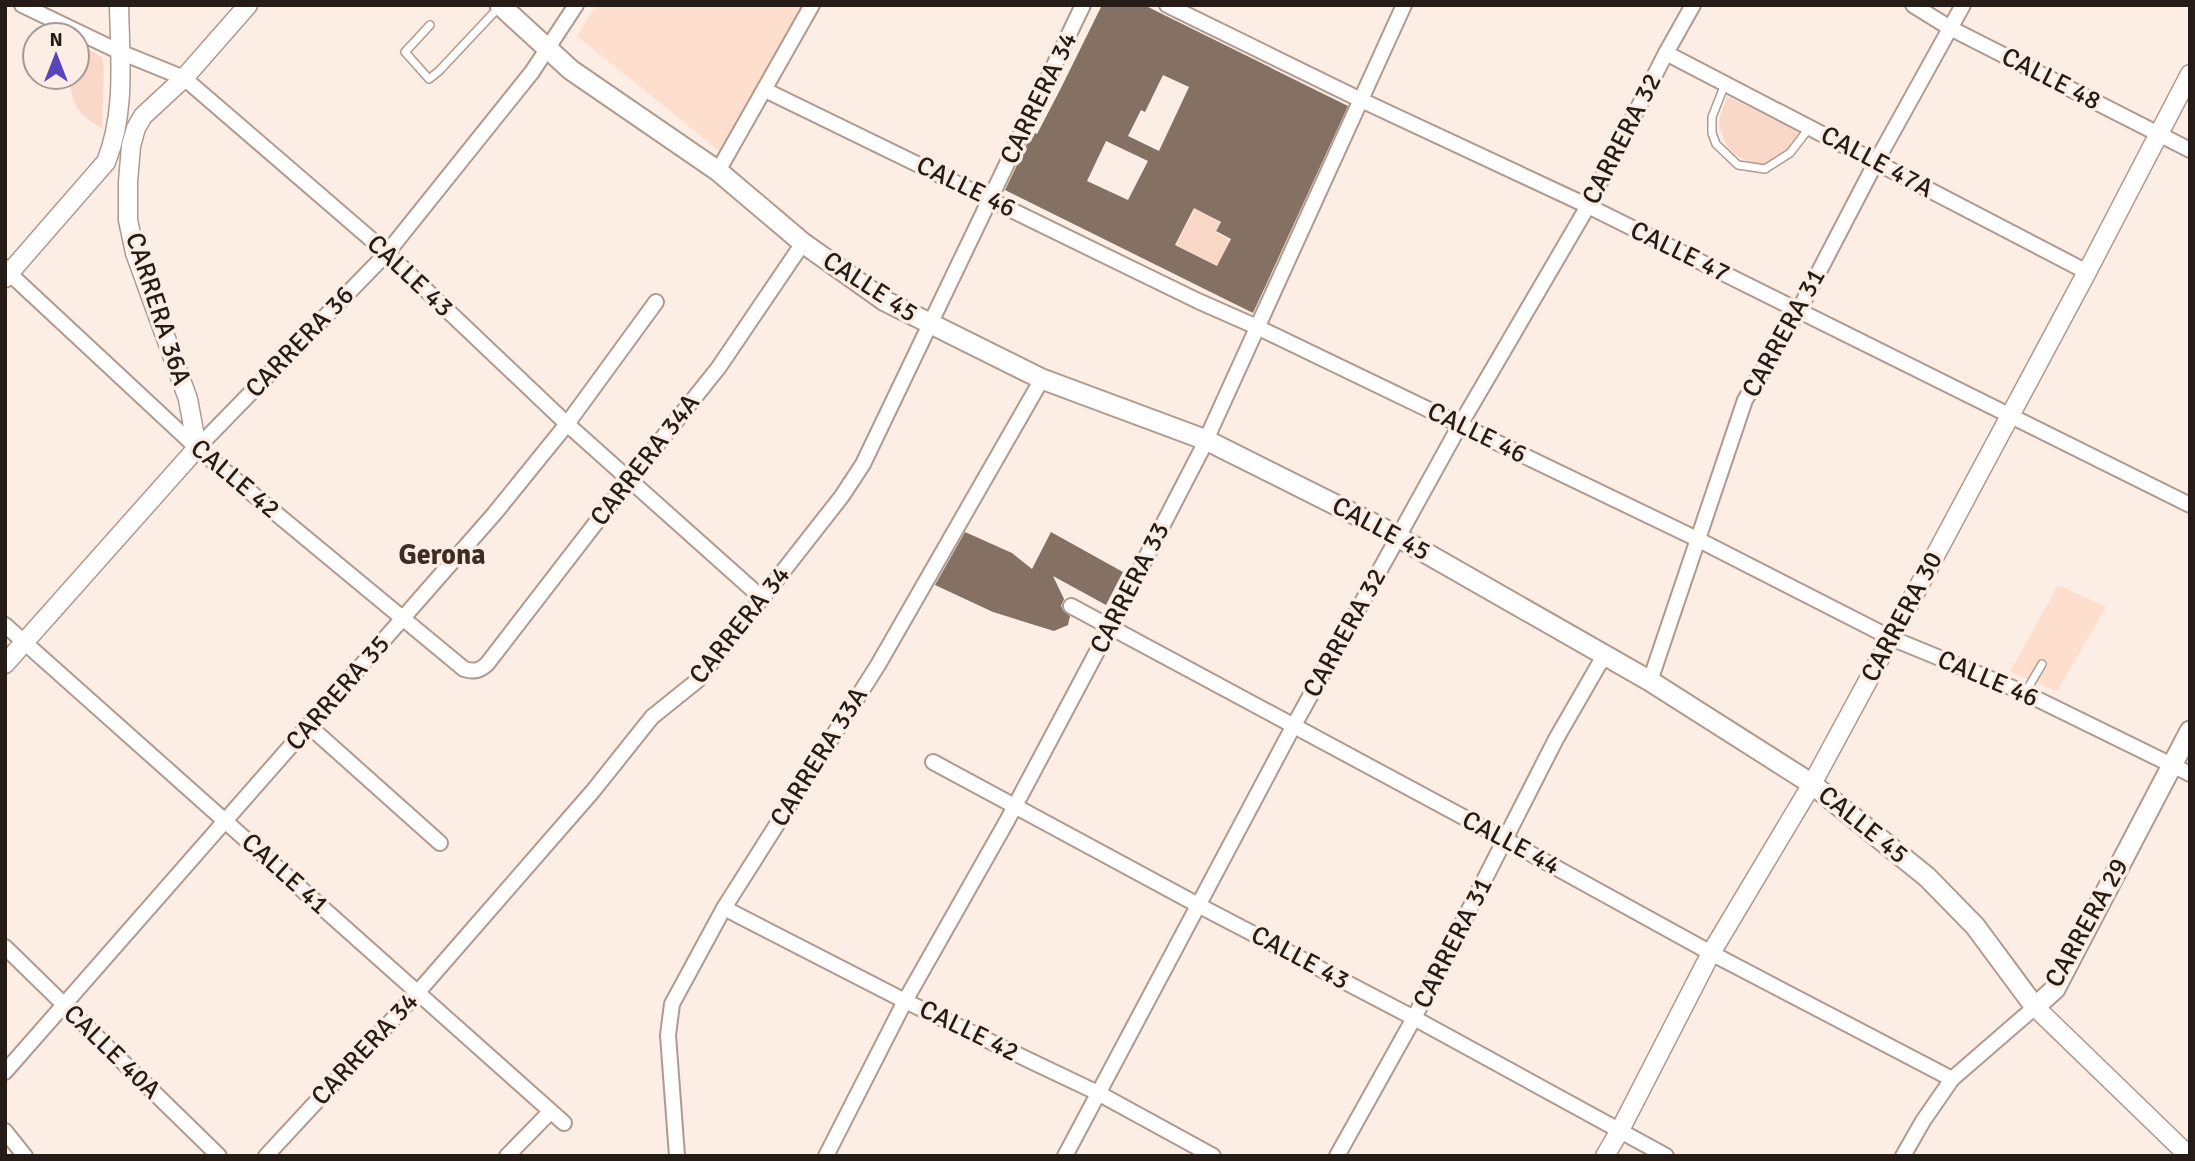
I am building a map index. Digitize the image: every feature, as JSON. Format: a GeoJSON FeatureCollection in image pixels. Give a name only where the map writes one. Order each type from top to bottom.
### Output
{"type":"FeatureCollection","features":[{"type":"Feature","properties":{"kind":"main road","name":"CALLE 45"},"geometry":{"type":"LineString","coordinates":[[500,5],[570,70],[718,171],[803,243],[885,301],[1042,379],[1206,440],[1398,536],[1605,654],[1812,784],[1927,877],[1975,926],[2035,1007]]}},
{"type":"Feature","properties":{"kind":"main road","name":"CARRERA 29"},"geometry":{"type":"LineString","coordinates":[[2035,1007],[2054,989],[2181,769],[2190,731]]}},
{"type":"Feature","properties":{"kind":"street","name":"CALLE 43"},"geometry":{"type":"LineString","coordinates":[[22,5],[120,52],[184,78],[387,253],[568,424],[763,599]]}},
{"type":"Feature","properties":{"kind":"street"},"geometry":{"type":"LineString","coordinates":[[7,273],[106,162],[118,122],[119,5]]}},
{"type":"Feature","properties":{"kind":"street","name":"CARRERA 36A"},"geometry":{"type":"LineString","coordinates":[[197,447],[188,400],[135,253],[128,220],[131,146],[135,128],[143,116],[184,78],[248,5]]}},
{"type":"Feature","properties":{"kind":"street","name":"CARRERA 36"},"geometry":{"type":"LineString","coordinates":[[5,664],[197,447],[387,253],[532,72],[576,5]]}},
{"type":"Feature","properties":{"kind":"street"},"geometry":{"type":"LineString","coordinates":[[718,171],[812,5]]}},
{"type":"Feature","properties":{"kind":"street","name":"CARRERA 34"},"geometry":{"type":"LineString","coordinates":[[267,1156],[418,992],[593,791],[652,717],[698,680],[842,496],[863,464],[1083,5]]}},
{"type":"Feature","properties":{"kind":"street","name":"CALLE 47"},"geometry":{"type":"LineString","coordinates":[[1167,5],[1361,100],[1588,206],[2190,505]]}},
{"type":"Feature","properties":{"kind":"street","name":"CARRERA 33"},"geometry":{"type":"LineString","coordinates":[[826,1156],[905,1001],[1110,627],[1206,440],[1404,5]]}},
{"type":"Feature","properties":{"kind":"street","name":"CARRERA 32"},"geometry":{"type":"LineString","coordinates":[[1065,1156],[1293,727],[1460,425],[1588,206],[1693,5]]}},
{"type":"Feature","properties":{"kind":"street","name":"CALLE 48"},"geometry":{"type":"LineString","coordinates":[[1913,5],[1950,28],[2190,150]]}},
{"type":"Feature","properties":{"kind":"street","name":"CARRERA 31"},"geometry":{"type":"LineString","coordinates":[[1650,681],[1745,400],[1799,310],[1876,162],[1963,5]]}},
{"type":"Feature","properties":{"kind":"street","name":"CALLE 47A"},"geometry":{"type":"LineString","coordinates":[[1666,53],[2087,272]]}},
{"type":"Feature","properties":{"kind":"street","name":"CARRERA 30"},"geometry":{"type":"LineString","coordinates":[[1605,1156],[1711,953],[1812,784],[1891,638],[2190,74]]}},
{"type":"Feature","properties":{"kind":"street","name":"CALLE 46"},"geometry":{"type":"LineString","coordinates":[[765,90],[1198,301],[1697,539],[1891,638],[2025,693],[2181,769]]}},
{"type":"Feature","properties":{"kind":"street","name":"CARRERA 34A"},"geometry":{"type":"LineString","coordinates":[[479,671],[719,367],[803,243]]}},
{"type":"Feature","properties":{"kind":"street","name":"CALLE 42"},"geometry":{"type":"LineString","coordinates":[[7,273],[197,447],[464,669],[479,671]]}},
{"type":"Feature","properties":{"kind":"street","name":"CARRERA 35"},"geometry":{"type":"LineString","coordinates":[[5,1072],[495,513],[568,424],[656,302]]}},
{"type":"Feature","properties":{"kind":"street","name":"CARRERA 33A"},"geometry":{"type":"LineString","coordinates":[[677,1156],[668,1035],[673,1004],[724,908],[878,664],[1042,379]]}},
{"type":"Feature","properties":{"kind":"street","name":"CALLE 44"},"geometry":{"type":"LineString","coordinates":[[1070,606],[1711,953],[1952,1079]]}},
{"type":"Feature","properties":{"kind":"street","name":"CALLE 41"},"geometry":{"type":"LineString","coordinates":[[5,625],[564,1123]]}},
{"type":"Feature","properties":{"kind":"street","name":"CARRERA 31"},"geometry":{"type":"LineString","coordinates":[[1337,1156],[1414,1018],[1556,739],[1605,654]]}},
{"type":"Feature","properties":{"kind":"street"},"geometry":{"type":"LineString","coordinates":[[309,726],[440,843]]}},
{"type":"Feature","properties":{"kind":"street","name":"CALLE 43"},"geometry":{"type":"LineString","coordinates":[[933,762],[1414,1018],[1666,1156]]}},
{"type":"Feature","properties":{"kind":"street","name":"CALLE 42"},"geometry":{"type":"LineString","coordinates":[[724,908],[905,1001],[1098,1093],[1213,1156]]}},
{"type":"Feature","properties":{"kind":"street","name":"CALLE 40A"},"geometry":{"type":"LineString","coordinates":[[5,947],[219,1156]]}},
{"type":"Feature","properties":{"kind":"street","name":"CARRERA 29"},"geometry":{"type":"LineString","coordinates":[[1903,1156],[1952,1079],[2035,1007]]}},
{"type":"Feature","properties":{"kind":"street","name":"CALLE 45"},"geometry":{"type":"LineString","coordinates":[[2035,1007],[2189,1156]]}},
{"type":"Feature","properties":{"kind":"street"},"geometry":{"type":"LineString","coordinates":[[507,1156],[550,1112]]}},
{"type":"Feature","properties":{"kind":"street"},"geometry":{"type":"LineString","coordinates":[[5,1131],[22,1155]]}},
{"type":"Feature","properties":{"kind":"lane"},"geometry":{"type":"LineString","coordinates":[[430,25],[405,51],[429,79],[456,54],[500,5]]}},
{"type":"Feature","properties":{"kind":"lane"},"geometry":{"type":"LineString","coordinates":[[1725,84],[1712,117],[1712,133],[1716,144],[1738,166],[1765,169],[1790,153],[1810,127]]}},
{"type":"Feature","properties":{"kind":"lane"},"geometry":{"type":"LineString","coordinates":[[2025,693],[2042,664]]}},
{"type":"Feature","properties":{"kind":"shaded area"},"geometry":{"type":"Polygon","coordinates":[[[596,5],[805,5],[721,152],[577,36],[596,5]]]}},
{"type":"Feature","properties":{"kind":"shaded area"},"geometry":{"type":"Polygon","coordinates":[[[91,51],[102,57],[102,128],[82,113],[72,91],[91,91],[91,51]]]}},
{"type":"Feature","properties":{"kind":"shaded area"},"geometry":{"type":"Polygon","coordinates":[[[1727,96],[1801,133],[1782,160],[1755,163],[1731,151],[1719,124],[1727,96]]]}},
{"type":"Feature","properties":{"kind":"shaded area"},"geometry":{"type":"Polygon","coordinates":[[[1223,201],[1213,219],[1220,222],[1215,232],[1230,240],[1224,252],[1273,276],[1266,290],[1176,245],[1194,210],[1183,204],[1223,201]]]}},
{"type":"Feature","properties":{"kind":"shaded area"},"geometry":{"type":"Polygon","coordinates":[[[2058,585],[2106,607],[2057,691],[2010,672],[2058,585]]]}},
{"type":"Feature","properties":{"kind":"building"},"geometry":{"type":"Polygon","coordinates":[[[1102,5],[1144,5],[1348,106],[1253,313],[1005,190],[1029,140],[1037,134],[1102,5]],[[1163,75],[1145,112],[1141,110],[1128,136],[1159,151],[1189,87],[1163,75]],[[1106,141],[1087,181],[1128,200],[1148,161],[1106,141]],[[1194,208],[1175,245],[1217,266],[1231,239],[1216,231],[1221,222],[1194,208]]]}},
{"type":"Feature","properties":{"kind":"building"},"geometry":{"type":"Polygon","coordinates":[[[965,532],[1012,553],[1032,569],[1051,532],[1123,572],[1106,605],[1053,576],[1064,599],[1061,606],[1070,616],[1068,625],[1054,631],[993,612],[935,585],[965,532]]]}},
{"type":"Feature","properties":{"kind":"district","name":"Gerona"},"geometry":{"type":"Point","coordinates":[442,555]}}]}
